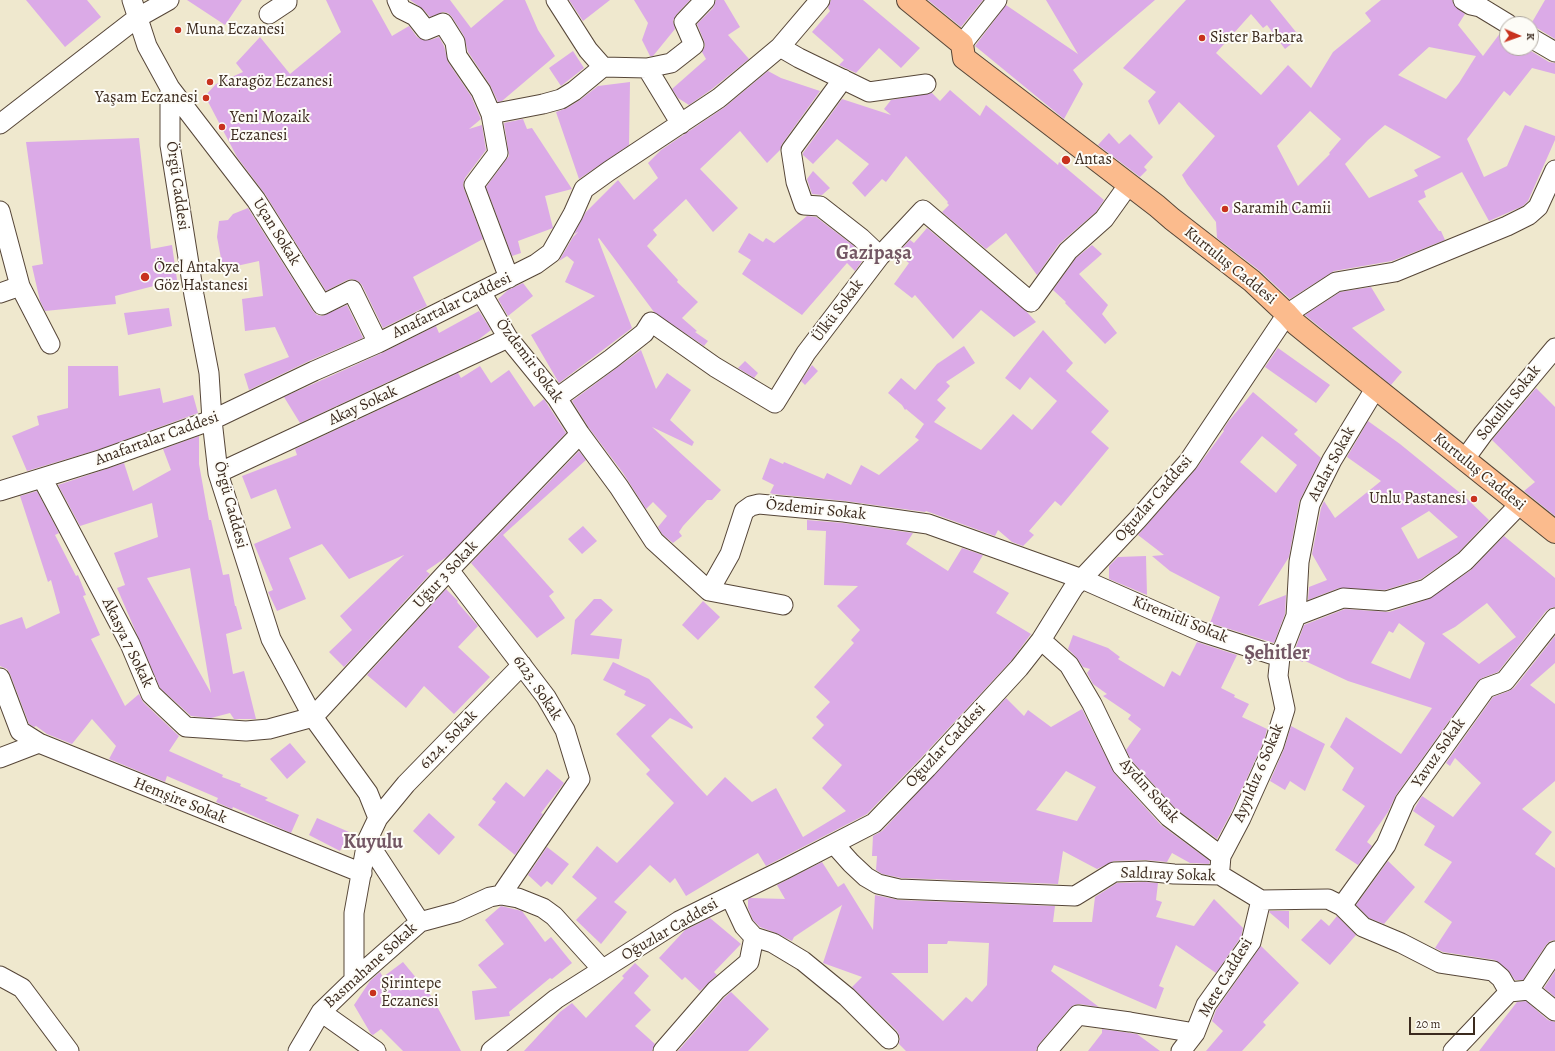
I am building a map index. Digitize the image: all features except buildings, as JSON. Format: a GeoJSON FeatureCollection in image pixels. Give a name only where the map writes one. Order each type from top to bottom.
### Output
{"type":"FeatureCollection","features":[{"type":"Feature","properties":{"kind":"main road"},"geometry":{"type":"LineString","coordinates":[[908,0],[962,44]]}},
{"type":"Feature","properties":{"kind":"main road","name":"Kurtuluş Caddesi"},"geometry":{"type":"LineString","coordinates":[[962,44],[964,58],[1129,184],[1252,281],[1296,324],[1375,389],[1555,532]]}},
{"type":"Feature","properties":{"kind":"street","name":"Örgü Caddesi"},"geometry":{"type":"LineString","coordinates":[[132,0],[147,46],[170,88],[170,145],[194,295],[209,373],[218,474],[271,638],[313,717],[368,793],[378,818]]}},
{"type":"Feature","properties":{"kind":"street"},"geometry":{"type":"LineString","coordinates":[[0,124],[137,18],[169,0]]}},
{"type":"Feature","properties":{"kind":"street"},"geometry":{"type":"LineString","coordinates":[[269,14],[287,2],[287,0]]}},
{"type":"Feature","properties":{"kind":"street"},"geometry":{"type":"LineString","coordinates":[[397,0],[401,10],[415,16],[426,30],[443,23],[455,42],[457,56],[481,91],[492,114],[498,153],[474,185],[510,278]]}},
{"type":"Feature","properties":{"kind":"street"},"geometry":{"type":"LineString","coordinates":[[556,0],[588,50],[603,68]]}},
{"type":"Feature","properties":{"kind":"street"},"geometry":{"type":"LineString","coordinates":[[492,114],[561,99],[574,91],[603,68],[646,68],[671,63],[694,45],[684,22],[705,0]]}},
{"type":"Feature","properties":{"kind":"street","name":"Anafartalar Caddesi"},"geometry":{"type":"LineString","coordinates":[[0,491],[103,459],[212,420],[314,371],[378,343],[536,264],[551,254],[573,214],[584,189],[719,98],[780,47],[820,0]]}},
{"type":"Feature","properties":{"kind":"street"},"geometry":{"type":"LineString","coordinates":[[962,44],[997,0]]}},
{"type":"Feature","properties":{"kind":"street"},"geometry":{"type":"LineString","coordinates":[[1463,0],[1499,19]]}},
{"type":"Feature","properties":{"kind":"street"},"geometry":{"type":"LineString","coordinates":[[1539,43],[1555,52]]}},
{"type":"Feature","properties":{"kind":"street"},"geometry":{"type":"LineString","coordinates":[[780,47],[869,92],[926,84]]}},
{"type":"Feature","properties":{"kind":"street"},"geometry":{"type":"LineString","coordinates":[[646,68],[681,124]]}},
{"type":"Feature","properties":{"kind":"street"},"geometry":{"type":"LineString","coordinates":[[843,79],[791,150],[796,182],[804,205],[820,206],[861,238],[880,256]]}},
{"type":"Feature","properties":{"kind":"street","name":"Uçan Sokak"},"geometry":{"type":"LineString","coordinates":[[170,88],[256,200],[322,305],[352,290],[378,343]]}},
{"type":"Feature","properties":{"kind":"street"},"geometry":{"type":"LineString","coordinates":[[1287,314],[1336,282],[1395,272],[1507,226],[1529,215],[1538,207],[1555,170]]}},
{"type":"Feature","properties":{"kind":"street","name":"Ülkü Sokak"},"geometry":{"type":"LineString","coordinates":[[557,398],[611,359],[644,332],[651,322],[715,367],[775,403],[806,353],[880,256],[923,210],[1031,302],[1068,251],[1104,219],[1129,184]]}},
{"type":"Feature","properties":{"kind":"street"},"geometry":{"type":"LineString","coordinates":[[0,211],[20,286],[50,344]]}},
{"type":"Feature","properties":{"kind":"street"},"geometry":{"type":"LineString","coordinates":[[0,293],[20,286]]}},
{"type":"Feature","properties":{"kind":"street","name":"Özdemir Sokak"},"geometry":{"type":"LineString","coordinates":[[481,292],[508,338],[557,398],[580,434],[619,487],[654,540],[709,591],[730,554],[744,511],[758,504],[844,512],[928,524],[1082,579]]}},
{"type":"Feature","properties":{"kind":"street","name":"Oğuzlar Caddesi"},"geometry":{"type":"LineString","coordinates":[[491,1051],[556,999],[678,921],[874,823],[1019,668],[1041,640],[1074,587],[1138,519],[1188,462],[1287,314]]}},
{"type":"Feature","properties":{"kind":"street","name":"Akay Sokak"},"geometry":{"type":"LineString","coordinates":[[218,474],[508,338]]}},
{"type":"Feature","properties":{"kind":"street","name":"Sokullu Sokak"},"geometry":{"type":"LineString","coordinates":[[1464,460],[1483,434],[1555,348]]}},
{"type":"Feature","properties":{"kind":"street","name":"Atalar Sokak"},"geometry":{"type":"LineString","coordinates":[[1296,616],[1299,562],[1310,504],[1332,460],[1375,389]]}},
{"type":"Feature","properties":{"kind":"street","name":"Uğur 3 Sokak"},"geometry":{"type":"LineString","coordinates":[[313,717],[449,570],[580,434]]}},
{"type":"Feature","properties":{"kind":"street","name":"Akasya 7 Sokak"},"geometry":{"type":"LineString","coordinates":[[42,478],[130,644],[151,694],[186,727],[246,731],[269,729],[313,717]]}},
{"type":"Feature","properties":{"kind":"street"},"geometry":{"type":"LineString","coordinates":[[1296,616],[1343,598],[1386,601],[1426,589],[1466,561],[1520,504]]}},
{"type":"Feature","properties":{"kind":"street","name":"6123. Sokak"},"geometry":{"type":"LineString","coordinates":[[449,570],[546,697],[565,730],[580,779],[501,895]]}},
{"type":"Feature","properties":{"kind":"street","name":"Kiremitli Sokak"},"geometry":{"type":"LineString","coordinates":[[1082,579],[1202,632],[1280,657]]}},
{"type":"Feature","properties":{"kind":"street"},"geometry":{"type":"LineString","coordinates":[[709,591],[784,605]]}},
{"type":"Feature","properties":{"kind":"street","name":"Ayyıldız 6 Sokak"},"geometry":{"type":"LineString","coordinates":[[1221,856],[1241,818],[1274,746],[1285,709],[1278,676],[1280,657],[1296,616]]}},
{"type":"Feature","properties":{"kind":"street","name":"Yavuz Sokak"},"geometry":{"type":"LineString","coordinates":[[1342,906],[1386,845],[1405,801],[1486,688],[1506,681],[1555,618]]}},
{"type":"Feature","properties":{"kind":"street","name":"Aydın Sokak"},"geometry":{"type":"LineString","coordinates":[[1041,640],[1069,665],[1092,704],[1122,766],[1169,817],[1221,856]]}},
{"type":"Feature","properties":{"kind":"street","name":"6124. Sokak"},"geometry":{"type":"LineString","coordinates":[[378,818],[406,784],[522,665]]}},
{"type":"Feature","properties":{"kind":"street","name":"Hemşire Sokak"},"geometry":{"type":"LineString","coordinates":[[0,678],[20,731],[39,743],[362,873]]}},
{"type":"Feature","properties":{"kind":"street"},"geometry":{"type":"LineString","coordinates":[[0,758],[39,743]]}},
{"type":"Feature","properties":{"kind":"street"},"geometry":{"type":"LineString","coordinates":[[354,980],[354,913],[367,841],[378,818]]}},
{"type":"Feature","properties":{"kind":"street"},"geometry":{"type":"LineString","coordinates":[[367,841],[420,922]]}},
{"type":"Feature","properties":{"kind":"street","name":"Saldıray Sokak"},"geometry":{"type":"LineString","coordinates":[[834,844],[866,877],[878,884],[898,889],[1075,896],[1114,872],[1145,871],[1174,874],[1220,874],[1261,900]]}},
{"type":"Feature","properties":{"kind":"street"},"geometry":{"type":"LineString","coordinates":[[1220,874],[1221,856]]}},
{"type":"Feature","properties":{"kind":"street","name":"Basmahane Sokak"},"geometry":{"type":"LineString","coordinates":[[298,1051],[321,1012],[354,980],[420,922],[457,912],[490,897],[501,895],[518,898],[543,908],[554,916],[602,969]]}},
{"type":"Feature","properties":{"kind":"street"},"geometry":{"type":"LineString","coordinates":[[730,896],[744,926],[754,937],[773,943],[803,961],[846,997],[888,1039]]}},
{"type":"Feature","properties":{"kind":"street"},"geometry":{"type":"LineString","coordinates":[[1261,900],[1328,899],[1342,906],[1363,927],[1401,943],[1440,963],[1493,971],[1501,978],[1508,992]]}},
{"type":"Feature","properties":{"kind":"street","name":"Mete Caddesi"},"geometry":{"type":"LineString","coordinates":[[1181,1051],[1195,1033],[1206,1005],[1251,942],[1261,900]]}},
{"type":"Feature","properties":{"kind":"street"},"geometry":{"type":"LineString","coordinates":[[663,1051],[716,990],[749,962],[754,937]]}},
{"type":"Feature","properties":{"kind":"street"},"geometry":{"type":"LineString","coordinates":[[1529,990],[1555,951]]}},
{"type":"Feature","properties":{"kind":"street"},"geometry":{"type":"LineString","coordinates":[[0,976],[22,988],[70,1051]]}},
{"type":"Feature","properties":{"kind":"street"},"geometry":{"type":"LineString","coordinates":[[1453,1051],[1508,992],[1529,990],[1555,1011]]}},
{"type":"Feature","properties":{"kind":"street"},"geometry":{"type":"LineString","coordinates":[[321,1012],[376,1051]]}},
{"type":"Feature","properties":{"kind":"street"},"geometry":{"type":"LineString","coordinates":[[1047,1051],[1078,1015],[1195,1033]]}},
{"type":"Feature","properties":{"kind":"place","name":"Muna Eczanesi"},"geometry":{"type":"Point","coordinates":[178,30]}},
{"type":"Feature","properties":{"kind":"place","name":"Sister Barbara"},"geometry":{"type":"Point","coordinates":[1202,38]}},
{"type":"Feature","properties":{"kind":"place","name":"Karagöz Eczanesi"},"geometry":{"type":"Point","coordinates":[210,82]}},
{"type":"Feature","properties":{"kind":"place","name":"Yaşam Eczanesi"},"geometry":{"type":"Point","coordinates":[206,98]}},
{"type":"Feature","properties":{"kind":"place","name":"Yeni Mozaik Eczanesi"},"geometry":{"type":"Point","coordinates":[222,127]}},
{"type":"Feature","properties":{"kind":"place","name":"Antas"},"geometry":{"type":"Point","coordinates":[1066,160]}},
{"type":"Feature","properties":{"kind":"place","name":"Saramih Camii"},"geometry":{"type":"Point","coordinates":[1225,209]}},
{"type":"Feature","properties":{"kind":"place","name":"Özel Antakya Göz Hastanesi"},"geometry":{"type":"Point","coordinates":[145,277]}},
{"type":"Feature","properties":{"kind":"place","name":"Unlu Pastanesi"},"geometry":{"type":"Point","coordinates":[1474,499]}},
{"type":"Feature","properties":{"kind":"place","name":"Şirintepe Eczanesi"},"geometry":{"type":"Point","coordinates":[373,993]}},
{"type":"Feature","properties":{"kind":"district","name":"Gazipaşa"},"geometry":{"type":"Point","coordinates":[874,254]}},
{"type":"Feature","properties":{"kind":"district","name":"Şehitler"},"geometry":{"type":"Point","coordinates":[1277,654]}},
{"type":"Feature","properties":{"kind":"district","name":"Kuyulu"},"geometry":{"type":"Point","coordinates":[373,843]}}]}
